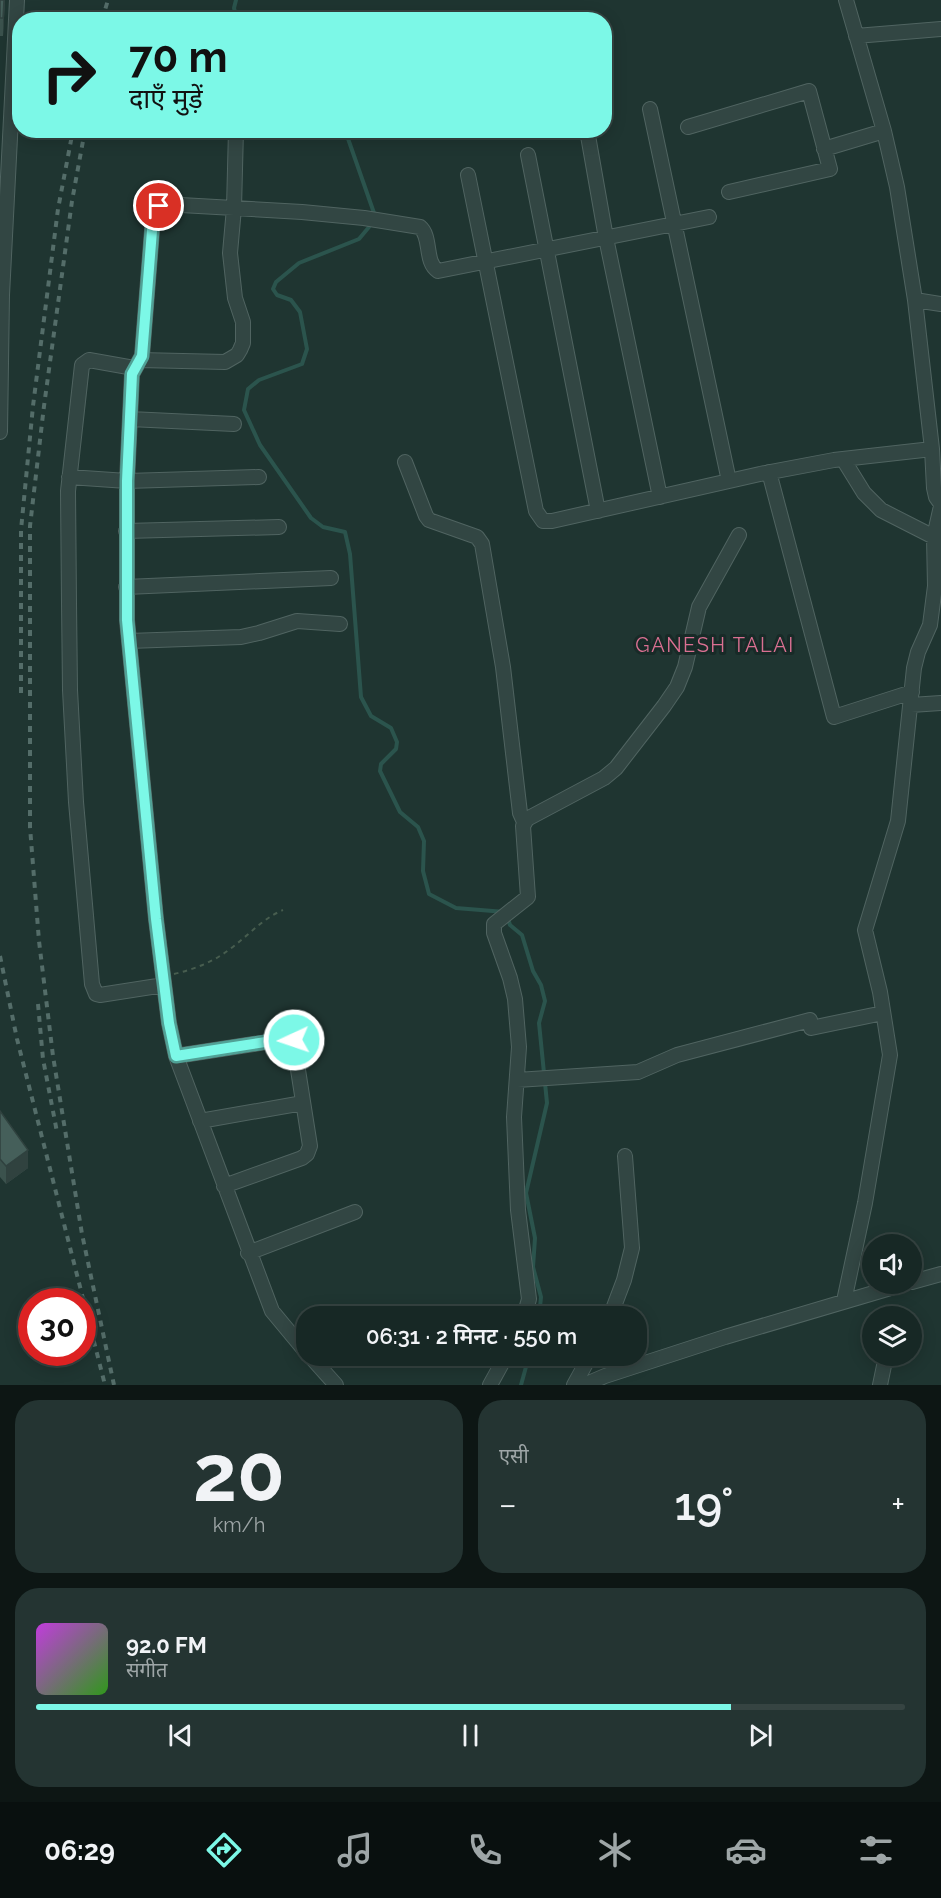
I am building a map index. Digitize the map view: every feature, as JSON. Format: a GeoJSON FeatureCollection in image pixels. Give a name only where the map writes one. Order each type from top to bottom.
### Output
{"type":"FeatureCollection","features":[{"type":"Feature","properties":{"kind":"street"},"geometry":{"type":"LineString","coordinates":[[844,1301],[890,1055],[880,992],[865,930],[898,821],[914,669],[918,652],[930,625],[935,586],[933,537],[941,505],[934,488],[932,449],[915,300],[897,187],[884,131],[846,0]]}},
{"type":"Feature","properties":{"kind":"street"},"geometry":{"type":"LineString","coordinates":[[856,36],[941,29]]}},
{"type":"Feature","properties":{"kind":"street"},"geometry":{"type":"LineString","coordinates":[[688,127],[809,91],[830,169],[729,192]]}},
{"type":"Feature","properties":{"kind":"street"},"geometry":{"type":"LineString","coordinates":[[0,432],[2,295],[12,98]]}},
{"type":"Feature","properties":{"kind":"street"},"geometry":{"type":"LineString","coordinates":[[650,109],[729,481]]}},
{"type":"Feature","properties":{"kind":"street"},"geometry":{"type":"LineString","coordinates":[[824,149],[884,131]]}},
{"type":"Feature","properties":{"kind":"street"},"geometry":{"type":"LineString","coordinates":[[164,981],[100,995],[94,989],[90,977],[76,802],[71,701],[69,477],[82,365],[89,360],[137,364],[225,362],[237,355],[243,343],[243,322],[235,298],[230,253],[236,138]]}},
{"type":"Feature","properties":{"kind":"street"},"geometry":{"type":"LineString","coordinates":[[588,138],[606,238],[660,497]]}},
{"type":"Feature","properties":{"kind":"street"},"geometry":{"type":"LineString","coordinates":[[528,154],[598,511]]}},
{"type":"Feature","properties":{"kind":"street"},"geometry":{"type":"LineString","coordinates":[[468,175],[536,511],[543,520],[552,521],[769,472],[843,459],[932,449]]}},
{"type":"Feature","properties":{"kind":"street"},"geometry":{"type":"LineString","coordinates":[[296,1340],[272,1311],[248,1252],[176,1056],[169,1023],[129,641],[126,587],[127,481],[132,374],[142,356],[155,212],[163,204],[302,212],[420,226],[423,229],[432,267],[438,271],[709,217]]}},
{"type":"Feature","properties":{"kind":"street"},"geometry":{"type":"LineString","coordinates":[[915,300],[941,303]]}},
{"type":"Feature","properties":{"kind":"street"},"geometry":{"type":"LineString","coordinates":[[130,419],[234,424]]}},
{"type":"Feature","properties":{"kind":"street"},"geometry":{"type":"LineString","coordinates":[[843,459],[864,493],[881,510],[933,537]]}},
{"type":"Feature","properties":{"kind":"street"},"geometry":{"type":"LineString","coordinates":[[405,462],[429,520],[477,537],[482,544],[503,666],[520,813],[524,822],[528,897],[501,917],[493,927],[515,999],[519,1047],[514,1117],[518,1210],[529,1299],[527,1306]]}},
{"type":"Feature","properties":{"kind":"street"},"geometry":{"type":"LineString","coordinates":[[769,472],[834,717],[911,698],[941,703]]}},
{"type":"Feature","properties":{"kind":"street"},"geometry":{"type":"LineString","coordinates":[[69,477],[127,481],[259,477]]}},
{"type":"Feature","properties":{"kind":"street"},"geometry":{"type":"LineString","coordinates":[[126,531],[279,526]]}},
{"type":"Feature","properties":{"kind":"street"},"geometry":{"type":"LineString","coordinates":[[524,822],[604,778],[616,768],[664,706],[677,687],[685,668],[699,607],[739,535]]}},
{"type":"Feature","properties":{"kind":"street"},"geometry":{"type":"LineString","coordinates":[[126,587],[331,578]]}},
{"type":"Feature","properties":{"kind":"street"},"geometry":{"type":"LineString","coordinates":[[129,641],[241,637],[297,621],[340,624]]}},
{"type":"Feature","properties":{"kind":"street"},"geometry":{"type":"LineString","coordinates":[[517,1080],[638,1072],[676,1055],[811,1024],[883,1012]]}},
{"type":"Feature","properties":{"kind":"street"},"geometry":{"type":"LineString","coordinates":[[176,1056],[293,1038],[310,1146],[307,1154],[302,1158],[224,1186]]}},
{"type":"Feature","properties":{"kind":"street"},"geometry":{"type":"LineString","coordinates":[[200,1120],[303,1103]]}},
{"type":"Feature","properties":{"kind":"street"},"geometry":{"type":"LineString","coordinates":[[614,1306],[632,1248],[625,1156]]}},
{"type":"Feature","properties":{"kind":"street"},"geometry":{"type":"LineString","coordinates":[[248,1252],[356,1212]]}},
{"type":"Feature","properties":{"kind":"street"},"geometry":{"type":"LineString","coordinates":[[922,1279],[941,1274]]}},
{"type":"Feature","properties":{"kind":"street"},"geometry":{"type":"LineString","coordinates":[[584,1385],[677,1352],[869,1294]]}},
{"type":"Feature","properties":{"kind":"street"},"geometry":{"type":"LineString","coordinates":[[319,1366],[336,1385]]}},
{"type":"Feature","properties":{"kind":"street"},"geometry":{"type":"LineString","coordinates":[[490,1385],[500,1366]]}},
{"type":"Feature","properties":{"kind":"street"},"geometry":{"type":"LineString","coordinates":[[574,1385],[584,1366]]}},
{"type":"Feature","properties":{"kind":"street"},"geometry":{"type":"LineString","coordinates":[[880,1385],[884,1366]]}},
{"type":"Feature","properties":{"kind":"path"},"geometry":{"type":"LineString","coordinates":[[164,981],[216,959],[242,940],[262,921],[283,910]]}},
{"type":"Feature","properties":{"kind":"building"},"geometry":{"type":"Polygon","coordinates":[[[0,0],[4,0],[3,18],[0,18],[0,0]]]}},
{"type":"Feature","properties":{"kind":"building"},"geometry":{"type":"Polygon","coordinates":[[[0,1111],[28,1150],[6,1166],[0,1159],[0,1111]]]}},
{"type":"Feature","properties":{"kind":"waterway"},"geometry":{"type":"LineString","coordinates":[[235,12],[236,0]]}},
{"type":"Feature","properties":{"kind":"waterway"},"geometry":{"type":"LineString","coordinates":[[348,138],[374,213],[369,227],[359,239],[299,263],[276,282],[273,289],[277,295],[291,300],[300,312],[307,349],[302,364],[259,380],[248,389],[244,410],[260,445],[311,518],[323,527],[345,532],[350,554],[361,697],[371,716],[391,728],[397,742],[396,749],[381,764],[380,771],[400,812],[418,827],[424,841],[423,871],[429,894],[456,908],[505,912]]}},
{"type":"Feature","properties":{"kind":"waterway"},"geometry":{"type":"LineString","coordinates":[[508,919],[510,925],[522,935],[545,1001],[539,1023],[547,1103],[526,1193],[535,1238],[533,1267],[541,1297],[540,1306]]}},
{"type":"Feature","properties":{"kind":"waterway"},"geometry":{"type":"LineString","coordinates":[[521,1385],[526,1366]]}},
{"type":"Feature","properties":{"kind":"railway"},"geometry":{"type":"LineString","coordinates":[[104,12],[108,0]]}},
{"type":"Feature","properties":{"kind":"railway"},"geometry":{"type":"LineString","coordinates":[[21,693],[21,530],[33,406],[58,209],[71,138]]}},
{"type":"Feature","properties":{"kind":"railway"},"geometry":{"type":"LineString","coordinates":[[84,138],[72,201],[30,526],[30,827],[39,941],[53,1056],[82,1234],[114,1385]]}},
{"type":"Feature","properties":{"kind":"railway"},"geometry":{"type":"LineString","coordinates":[[0,956],[17,1039],[105,1385]]}},
{"type":"Feature","properties":{"kind":"railway"},"geometry":{"type":"LineString","coordinates":[[38,1004],[43,1059],[57,1132]]}},
{"type":"Feature","properties":{"kind":"district","name":"GANESH TALAI"},"geometry":{"type":"Point","coordinates":[715,645]}},
{"type":"Feature","properties":{"kind":"route"},"geometry":{"type":"LineString","coordinates":[[159,206],[153,218],[142,356],[132,374],[127,481],[127,620],[156,919],[169,1023],[176,1056],[291,1038],[294,1040]]}}]}
